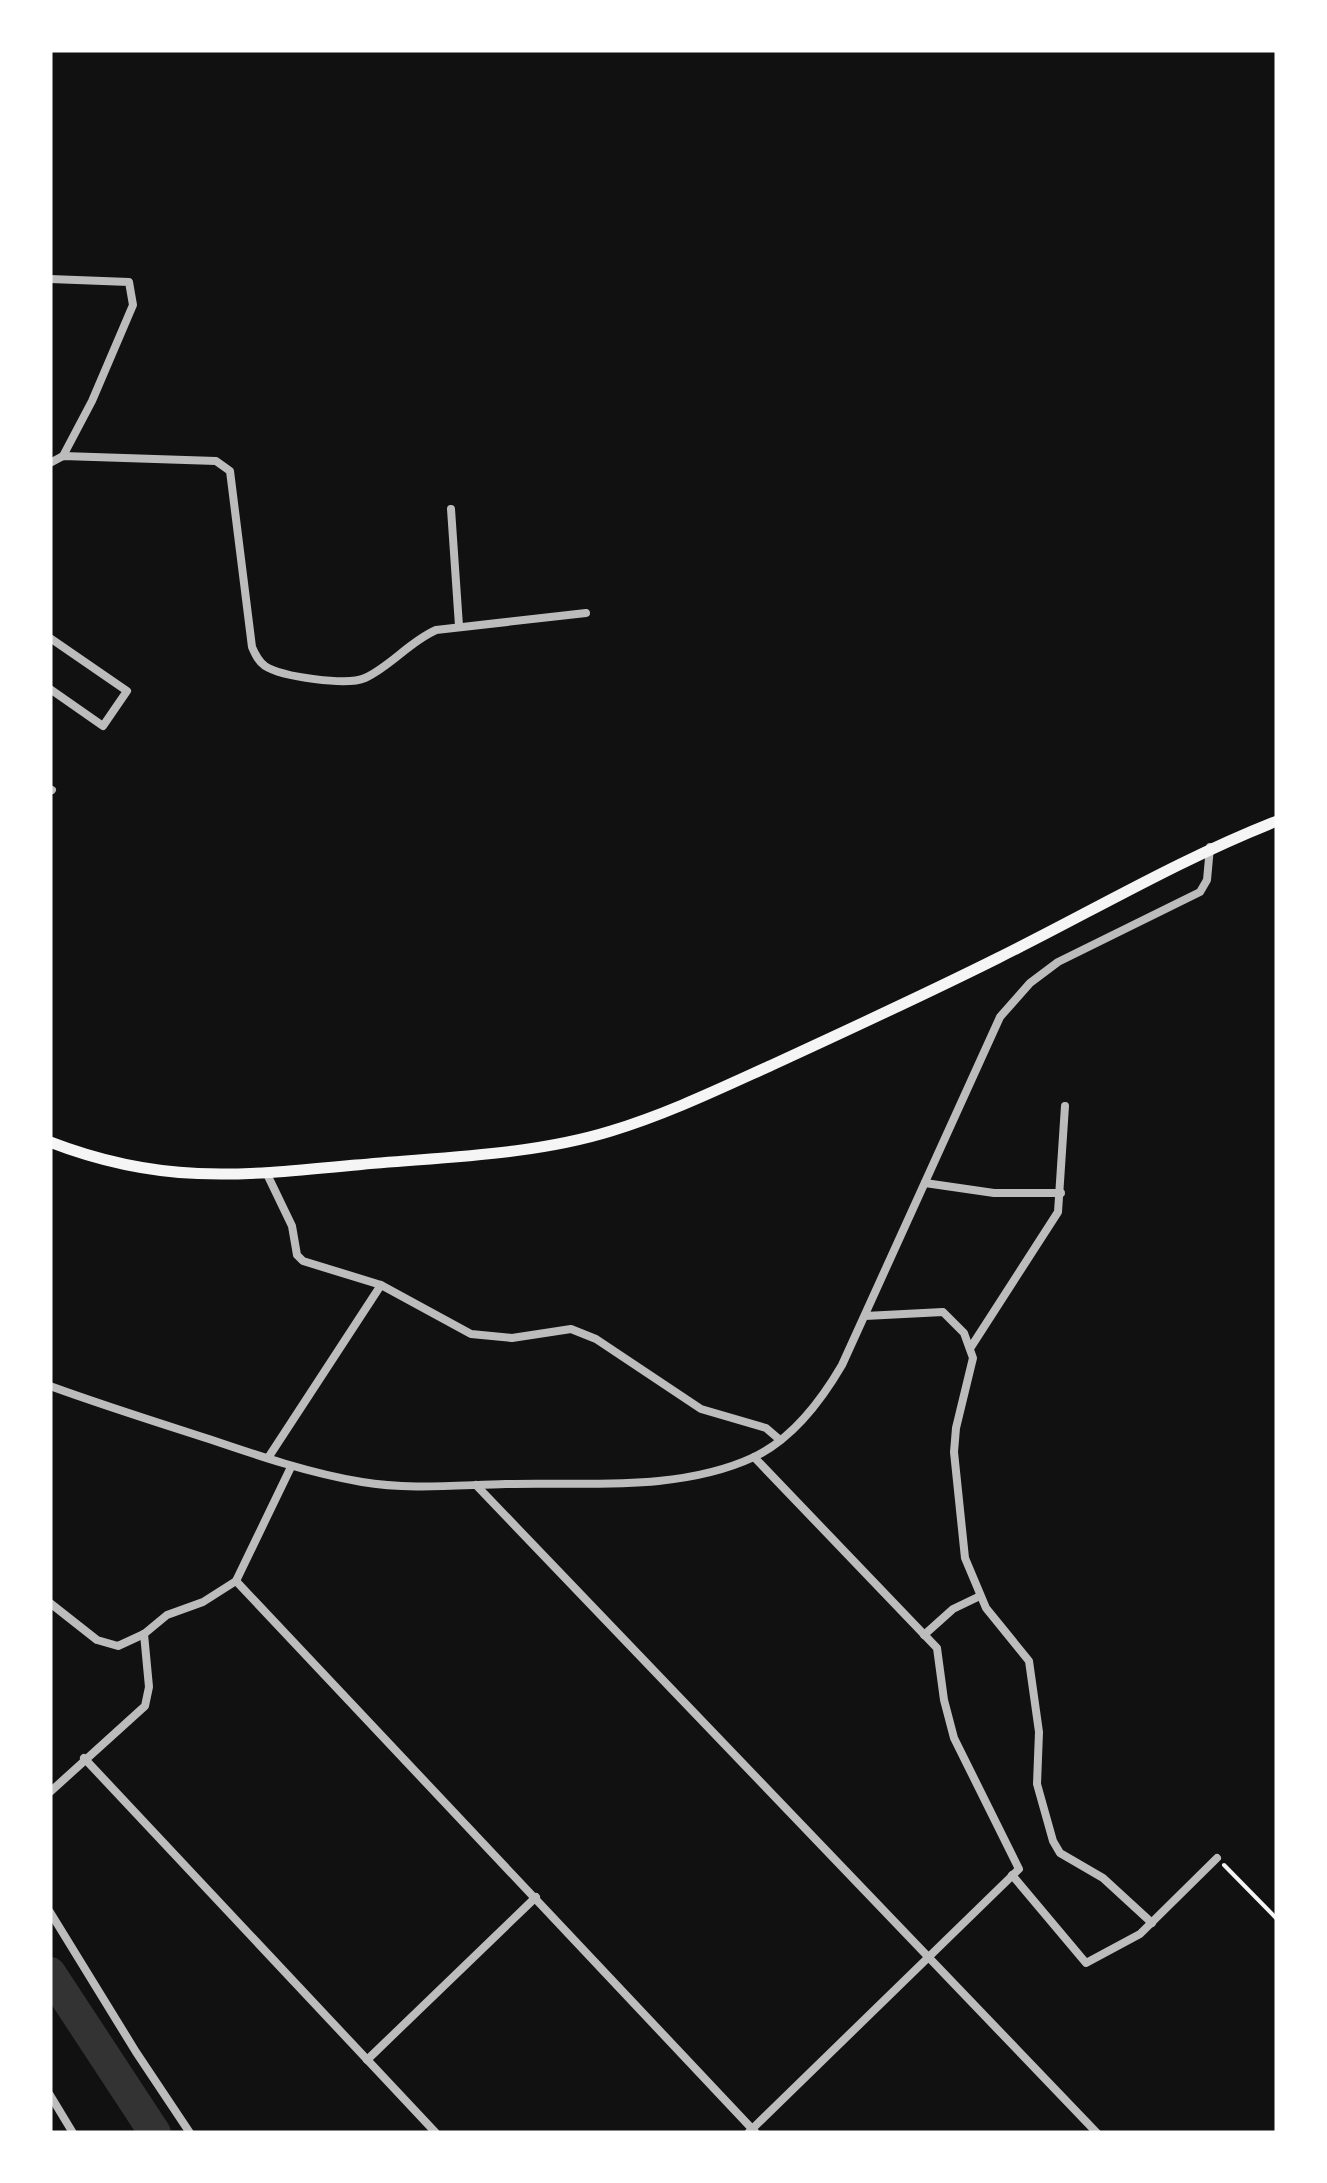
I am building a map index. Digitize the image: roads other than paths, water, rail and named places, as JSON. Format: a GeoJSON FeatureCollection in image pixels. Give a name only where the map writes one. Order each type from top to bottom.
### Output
{"type":"FeatureCollection","features":[{"type":"Feature","properties":{"kind":"main road"},"geometry":{"type":"LineString","coordinates":[[50,1142],[123,1166],[203,1176],[478,1153],[560,1143],[608,1132],[676,1108],[837,1035],[999,958],[1210,848],[1277,822]]}},
{"type":"Feature","properties":{"kind":"street"},"geometry":{"type":"LineString","coordinates":[[50,279],[129,282],[132,305],[92,401],[63,456]]}},
{"type":"Feature","properties":{"kind":"street"},"geometry":{"type":"LineString","coordinates":[[50,462],[63,456],[216,461],[230,471],[252,647],[266,667],[343,682],[360,680],[380,670],[416,639],[436,630],[586,613]]}},
{"type":"Feature","properties":{"kind":"street"},"geometry":{"type":"LineString","coordinates":[[452,509],[459,626]]}},
{"type":"Feature","properties":{"kind":"street"},"geometry":{"type":"LineString","coordinates":[[50,638],[127,691],[103,726],[50,690]]}},
{"type":"Feature","properties":{"kind":"street"},"geometry":{"type":"LineString","coordinates":[[50,1386],[290,1467],[366,1483],[663,1480],[708,1472],[754,1457],[780,1440],[828,1390],[866,1316],[1000,1017],[1030,983],[1058,962],[1200,892],[1208,880],[1210,848]]}},
{"type":"Feature","properties":{"kind":"street"},"geometry":{"type":"LineString","coordinates":[[971,1347],[1058,1212],[1065,1106]]}},
{"type":"Feature","properties":{"kind":"street"},"geometry":{"type":"LineString","coordinates":[[266,1172],[292,1226],[297,1254],[303,1260],[381,1285],[472,1334],[512,1338],[571,1329],[596,1339],[701,1409],[766,1428],[780,1440]]}},
{"type":"Feature","properties":{"kind":"street"},"geometry":{"type":"LineString","coordinates":[[925,1183],[994,1193],[1061,1193]]}},
{"type":"Feature","properties":{"kind":"street"},"geometry":{"type":"LineString","coordinates":[[268,1458],[381,1285]]}},
{"type":"Feature","properties":{"kind":"street"},"geometry":{"type":"LineString","coordinates":[[866,1316],[943,1312],[964,1332],[971,1347],[972,1368],[956,1428],[954,1452],[965,1558],[980,1596],[1013,1645],[1029,1661],[1040,1732],[1037,1784],[1053,1840],[1060,1853],[1102,1878],[1152,1923]]}},
{"type":"Feature","properties":{"kind":"street"},"geometry":{"type":"LineString","coordinates":[[236,1581],[752,2132],[1019,1869],[954,1738],[936,1648],[754,1457]]}},
{"type":"Feature","properties":{"kind":"street"},"geometry":{"type":"LineString","coordinates":[[50,1602],[97,1640],[118,1646],[144,1634],[167,1615],[203,1602],[236,1581],[290,1467]]}},
{"type":"Feature","properties":{"kind":"street"},"geometry":{"type":"LineString","coordinates":[[476,1484],[1097,2133]]}},
{"type":"Feature","properties":{"kind":"street"},"geometry":{"type":"LineString","coordinates":[[924,1635],[953,1609],[980,1596]]}},
{"type":"Feature","properties":{"kind":"street"},"geometry":{"type":"LineString","coordinates":[[50,1792],[145,1706],[149,1687],[144,1634]]}},
{"type":"Feature","properties":{"kind":"street"},"geometry":{"type":"LineString","coordinates":[[84,1758],[436,2133]]}},
{"type":"Feature","properties":{"kind":"street"},"geometry":{"type":"LineString","coordinates":[[1012,1875],[1086,1963],[1140,1934],[1217,1858]]}},
{"type":"Feature","properties":{"kind":"street"},"geometry":{"type":"LineString","coordinates":[[367,2060],[536,1897]]}},
{"type":"Feature","properties":{"kind":"street"},"geometry":{"type":"LineString","coordinates":[[50,1912],[190,2133]]}},
{"type":"Feature","properties":{"kind":"street"},"geometry":{"type":"LineString","coordinates":[[50,2096],[73,2133]]}},
{"type":"Feature","properties":{"kind":"waterway"},"geometry":{"type":"LineString","coordinates":[[50,1973],[155,2133]]}}]}
